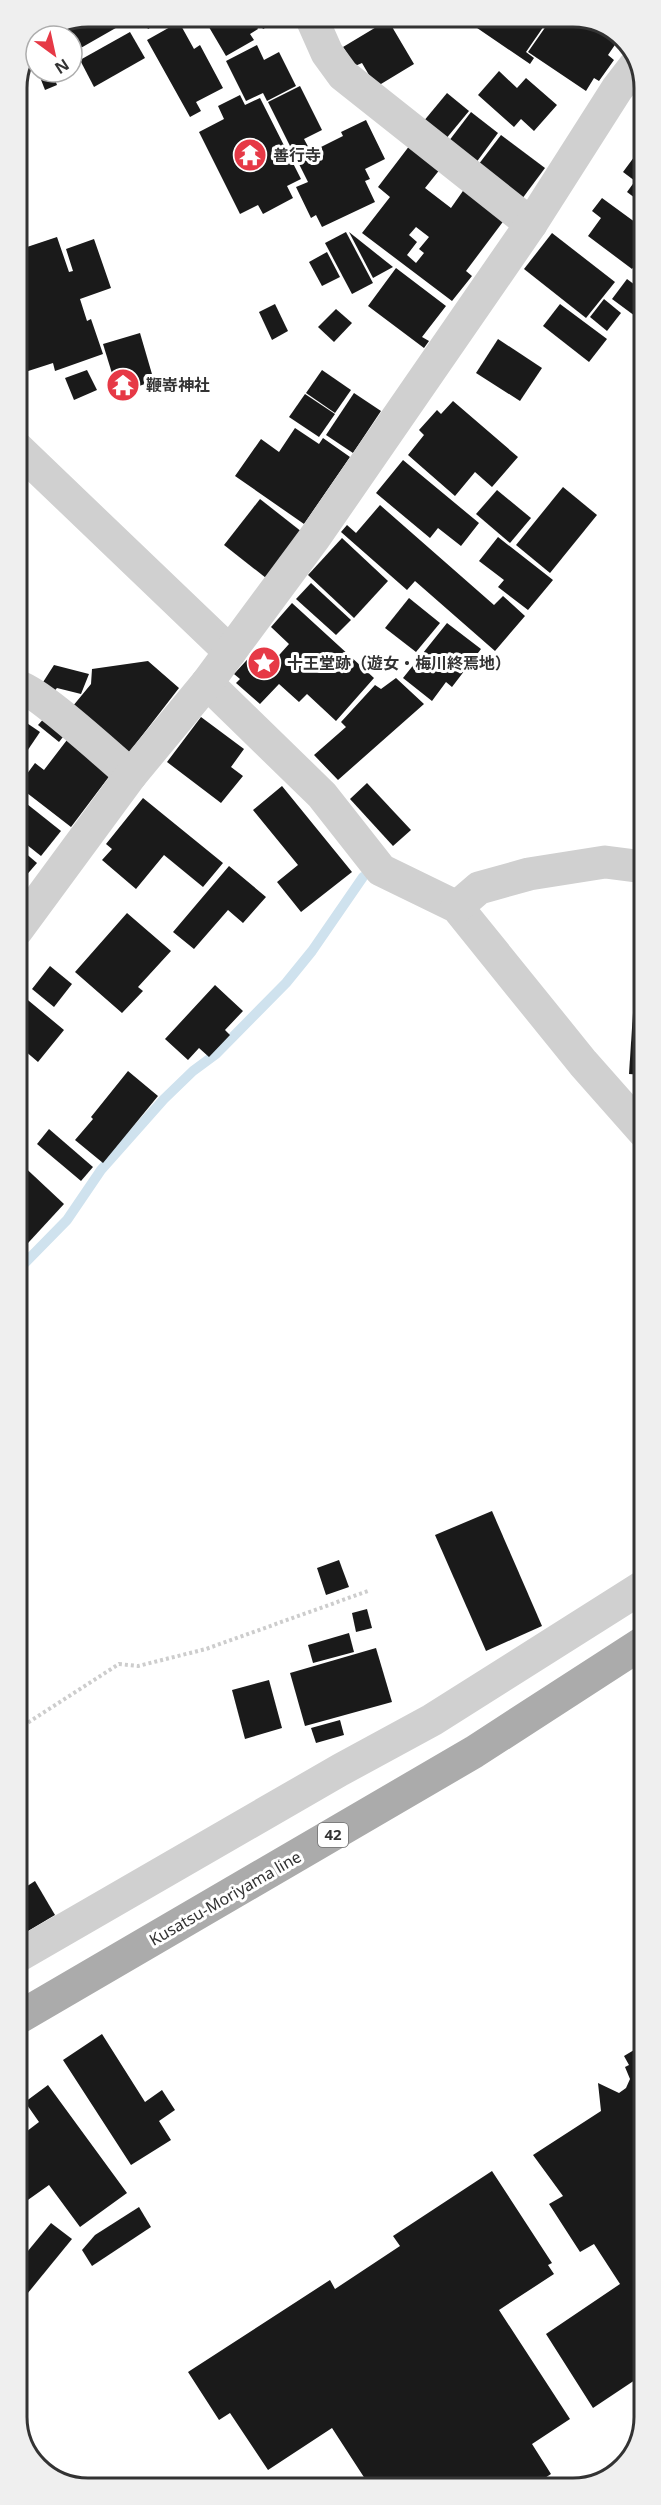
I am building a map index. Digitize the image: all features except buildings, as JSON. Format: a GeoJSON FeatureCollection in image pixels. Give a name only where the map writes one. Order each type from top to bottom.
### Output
{"type":"FeatureCollection","features":[{"type":"Feature","properties":{"kind":"main road","name":"Kusatsu-Moriyama line"},"geometry":{"type":"LineString","coordinates":[[27,2013],[474,1752],[634,1648]]}},
{"type":"Feature","properties":{"kind":"street"},"geometry":{"type":"LineString","coordinates":[[315,27],[327,53],[343,75],[531,224]]}},
{"type":"Feature","properties":{"kind":"street"},"geometry":{"type":"LineString","coordinates":[[27,916],[131,775],[207,683],[315,537],[531,224],[616,89],[631,70]]}},
{"type":"Feature","properties":{"kind":"street"},"geometry":{"type":"LineString","coordinates":[[27,458],[230,652]]}},
{"type":"Feature","properties":{"kind":"street"},"geometry":{"type":"LineString","coordinates":[[207,683],[322,795],[381,870],[456,908],[583,1063],[634,1121]]}},
{"type":"Feature","properties":{"kind":"street"},"geometry":{"type":"LineString","coordinates":[[27,690],[131,775]]}},
{"type":"Feature","properties":{"kind":"street"},"geometry":{"type":"LineString","coordinates":[[456,908],[479,888],[529,874],[604,862],[634,866]]}},
{"type":"Feature","properties":{"kind":"street"},"geometry":{"type":"LineString","coordinates":[[27,1951],[340,1770],[432,1720],[634,1592]]}},
{"type":"Feature","properties":{"kind":"path"},"geometry":{"type":"LineString","coordinates":[[27,1723],[119,1664],[138,1666],[206,1649],[368,1591]]}},
{"type":"Feature","properties":{"kind":"waterway"},"geometry":{"type":"LineString","coordinates":[[27,1261],[67,1220],[101,1170],[164,1099],[193,1071],[216,1054],[286,983],[312,951],[363,877]]}},
{"type":"Feature","properties":{"kind":"place","name":"善行寺"},"geometry":{"type":"Point","coordinates":[250,155]}},
{"type":"Feature","properties":{"kind":"place","name":"鞭嵜神社"},"geometry":{"type":"Point","coordinates":[123,385]}},
{"type":"Feature","properties":{"kind":"place","name":"十王堂跡（遊女・梅川終焉地）"},"geometry":{"type":"Point","coordinates":[264,663]}}]}
